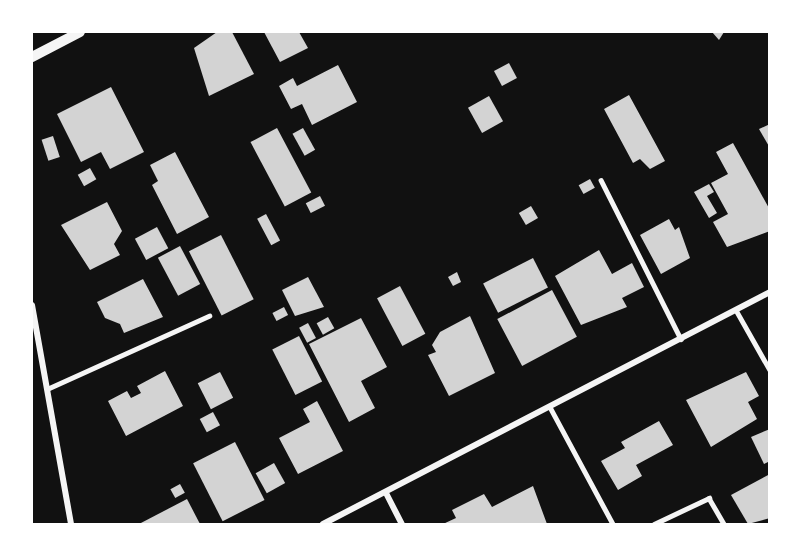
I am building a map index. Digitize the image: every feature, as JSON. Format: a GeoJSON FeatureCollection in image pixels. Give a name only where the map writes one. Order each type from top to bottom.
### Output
{"type":"FeatureCollection","features":[{"type":"Feature","properties":{"kind":"street"},"geometry":{"type":"LineString","coordinates":[[32,57],[80,32]]}},
{"type":"Feature","properties":{"kind":"street"},"geometry":{"type":"LineString","coordinates":[[323,525],[770,292]]}},
{"type":"Feature","properties":{"kind":"street"},"geometry":{"type":"LineString","coordinates":[[32,305],[71,525]]}},
{"type":"Feature","properties":{"kind":"street"},"geometry":{"type":"LineString","coordinates":[[386,493],[402,525]]}},
{"type":"Feature","properties":{"kind":"lane"},"geometry":{"type":"LineString","coordinates":[[601,180],[681,339]]}},
{"type":"Feature","properties":{"kind":"lane"},"geometry":{"type":"LineString","coordinates":[[736,310],[770,370]]}},
{"type":"Feature","properties":{"kind":"lane"},"geometry":{"type":"LineString","coordinates":[[47,389],[209,316]]}},
{"type":"Feature","properties":{"kind":"lane"},"geometry":{"type":"LineString","coordinates":[[550,407],[613,525]]}},
{"type":"Feature","properties":{"kind":"lane"},"geometry":{"type":"LineString","coordinates":[[654,525],[709,498],[724,525]]}},
{"type":"Feature","properties":{"kind":"building"},"geometry":{"type":"Polygon","coordinates":[[[217,32],[232,32],[254,74],[209,96],[194,48],[217,32]]]}},
{"type":"Feature","properties":{"kind":"building"},"geometry":{"type":"Polygon","coordinates":[[[264,32],[299,32],[308,48],[280,62],[264,32]]]}},
{"type":"Feature","properties":{"kind":"building"},"geometry":{"type":"Polygon","coordinates":[[[712,32],[724,32],[719,40],[712,32]]]}},
{"type":"Feature","properties":{"kind":"building"},"geometry":{"type":"Polygon","coordinates":[[[509,63],[517,78],[502,86],[494,71],[509,63]]]}},
{"type":"Feature","properties":{"kind":"building"},"geometry":{"type":"Polygon","coordinates":[[[338,65],[357,102],[312,125],[302,104],[291,109],[279,86],[293,78],[297,86],[338,65]]]}},
{"type":"Feature","properties":{"kind":"building"},"geometry":{"type":"Polygon","coordinates":[[[111,87],[144,152],[110,169],[101,152],[81,162],[57,114],[111,87]]]}},
{"type":"Feature","properties":{"kind":"building"},"geometry":{"type":"Polygon","coordinates":[[[629,95],[665,161],[650,169],[640,159],[633,163],[604,109],[629,95]]]}},
{"type":"Feature","properties":{"kind":"building"},"geometry":{"type":"Polygon","coordinates":[[[489,96],[503,121],[482,133],[468,108],[489,96]]]}},
{"type":"Feature","properties":{"kind":"building"},"geometry":{"type":"Polygon","coordinates":[[[770,124],[770,148],[759,129],[770,124]]]}},
{"type":"Feature","properties":{"kind":"building"},"geometry":{"type":"Polygon","coordinates":[[[277,128],[311,192],[285,207],[251,142],[277,128]]]}},
{"type":"Feature","properties":{"kind":"building"},"geometry":{"type":"Polygon","coordinates":[[[303,128],[315,150],[305,156],[293,134],[303,128]]]}},
{"type":"Feature","properties":{"kind":"building"},"geometry":{"type":"Polygon","coordinates":[[[53,136],[60,157],[48,161],[42,140],[53,136]]]}},
{"type":"Feature","properties":{"kind":"building"},"geometry":{"type":"Polygon","coordinates":[[[733,143],[770,210],[770,231],[727,247],[713,222],[728,214],[711,183],[728,174],[716,152],[733,143]]]}},
{"type":"Feature","properties":{"kind":"building"},"geometry":{"type":"Polygon","coordinates":[[[175,152],[209,217],[177,234],[152,185],[158,181],[150,165],[175,152]]]}},
{"type":"Feature","properties":{"kind":"building"},"geometry":{"type":"Polygon","coordinates":[[[90,168],[96,179],[84,186],[78,175],[90,168]]]}},
{"type":"Feature","properties":{"kind":"building"},"geometry":{"type":"Polygon","coordinates":[[[590,179],[595,188],[583,194],[579,185],[590,179]]]}},
{"type":"Feature","properties":{"kind":"building"},"geometry":{"type":"Polygon","coordinates":[[[709,184],[714,192],[707,196],[717,213],[709,218],[694,192],[709,184]]]}},
{"type":"Feature","properties":{"kind":"building"},"geometry":{"type":"Polygon","coordinates":[[[320,196],[325,206],[311,213],[306,203],[320,196]]]}},
{"type":"Feature","properties":{"kind":"building"},"geometry":{"type":"Polygon","coordinates":[[[107,202],[122,231],[114,244],[120,255],[90,270],[61,225],[107,202]]]}},
{"type":"Feature","properties":{"kind":"building"},"geometry":{"type":"Polygon","coordinates":[[[531,206],[538,218],[526,225],[519,213],[531,206]]]}},
{"type":"Feature","properties":{"kind":"building"},"geometry":{"type":"Polygon","coordinates":[[[266,214],[280,240],[271,245],[257,219],[266,214]]]}},
{"type":"Feature","properties":{"kind":"building"},"geometry":{"type":"Polygon","coordinates":[[[669,219],[675,230],[679,227],[690,258],[661,274],[640,235],[669,219]]]}},
{"type":"Feature","properties":{"kind":"building"},"geometry":{"type":"Polygon","coordinates":[[[157,227],[168,248],[146,260],[135,239],[157,227]]]}},
{"type":"Feature","properties":{"kind":"building"},"geometry":{"type":"Polygon","coordinates":[[[221,235],[254,299],[222,315],[189,251],[221,235]]]}},
{"type":"Feature","properties":{"kind":"building"},"geometry":{"type":"Polygon","coordinates":[[[180,246],[200,284],[178,296],[158,258],[180,246]]]}},
{"type":"Feature","properties":{"kind":"building"},"geometry":{"type":"Polygon","coordinates":[[[599,250],[612,274],[632,263],[644,287],[622,298],[627,307],[581,325],[555,276],[599,250]]]}},
{"type":"Feature","properties":{"kind":"building"},"geometry":{"type":"Polygon","coordinates":[[[533,258],[548,287],[498,313],[483,283],[533,258]]]}},
{"type":"Feature","properties":{"kind":"building"},"geometry":{"type":"Polygon","coordinates":[[[457,272],[461,282],[453,286],[448,277],[457,272]]]}},
{"type":"Feature","properties":{"kind":"building"},"geometry":{"type":"Polygon","coordinates":[[[308,277],[324,307],[295,316],[282,290],[308,277]]]}},
{"type":"Feature","properties":{"kind":"building"},"geometry":{"type":"Polygon","coordinates":[[[143,279],[163,317],[124,333],[120,324],[105,318],[97,302],[143,279]]]}},
{"type":"Feature","properties":{"kind":"building"},"geometry":{"type":"Polygon","coordinates":[[[400,286],[425,334],[402,346],[377,298],[400,286]]]}},
{"type":"Feature","properties":{"kind":"building"},"geometry":{"type":"Polygon","coordinates":[[[552,290],[577,337],[522,366],[497,319],[552,290]]]}},
{"type":"Feature","properties":{"kind":"building"},"geometry":{"type":"Polygon","coordinates":[[[284,307],[288,315],[277,321],[272,313],[284,307]]]}},
{"type":"Feature","properties":{"kind":"building"},"geometry":{"type":"Polygon","coordinates":[[[470,316],[495,373],[449,396],[428,355],[436,352],[432,345],[440,332],[470,316]]]}},
{"type":"Feature","properties":{"kind":"building"},"geometry":{"type":"Polygon","coordinates":[[[328,317],[334,328],[323,335],[317,323],[328,317]]]}},
{"type":"Feature","properties":{"kind":"building"},"geometry":{"type":"Polygon","coordinates":[[[361,318],[387,367],[361,381],[375,408],[349,422],[309,344],[361,318]]]}},
{"type":"Feature","properties":{"kind":"building"},"geometry":{"type":"Polygon","coordinates":[[[308,323],[316,338],[307,343],[299,328],[308,323]]]}},
{"type":"Feature","properties":{"kind":"building"},"geometry":{"type":"Polygon","coordinates":[[[299,336],[322,381],[295,395],[272,350],[299,336]]]}},
{"type":"Feature","properties":{"kind":"building"},"geometry":{"type":"Polygon","coordinates":[[[165,371],[183,406],[126,436],[108,401],[127,391],[131,398],[141,393],[137,386],[165,371]]]}},
{"type":"Feature","properties":{"kind":"building"},"geometry":{"type":"Polygon","coordinates":[[[220,372],[233,398],[211,409],[198,383],[220,372]]]}},
{"type":"Feature","properties":{"kind":"building"},"geometry":{"type":"Polygon","coordinates":[[[746,372],[759,396],[748,402],[757,419],[711,447],[686,400],[746,372]]]}},
{"type":"Feature","properties":{"kind":"building"},"geometry":{"type":"Polygon","coordinates":[[[317,401],[343,451],[298,474],[279,438],[310,422],[303,409],[317,401]]]}},
{"type":"Feature","properties":{"kind":"building"},"geometry":{"type":"Polygon","coordinates":[[[213,412],[220,425],[207,432],[200,419],[213,412]]]}},
{"type":"Feature","properties":{"kind":"building"},"geometry":{"type":"Polygon","coordinates":[[[659,421],[673,445],[636,465],[642,476],[618,490],[601,461],[625,448],[621,442],[659,421]]]}},
{"type":"Feature","properties":{"kind":"building"},"geometry":{"type":"Polygon","coordinates":[[[770,429],[770,461],[764,464],[751,437],[770,429]]]}},
{"type":"Feature","properties":{"kind":"building"},"geometry":{"type":"Polygon","coordinates":[[[235,442],[265,500],[223,521],[193,463],[235,442]]]}},
{"type":"Feature","properties":{"kind":"building"},"geometry":{"type":"Polygon","coordinates":[[[274,463],[285,483],[267,493],[256,473],[274,463]]]}},
{"type":"Feature","properties":{"kind":"building"},"geometry":{"type":"Polygon","coordinates":[[[770,474],[770,518],[748,524],[731,495],[770,474]]]}},
{"type":"Feature","properties":{"kind":"building"},"geometry":{"type":"Polygon","coordinates":[[[180,484],[185,493],[175,498],[170,489],[180,484]]]}},
{"type":"Feature","properties":{"kind":"building"},"geometry":{"type":"Polygon","coordinates":[[[533,486],[547,524],[443,524],[456,518],[452,510],[484,494],[492,507],[533,486]]]}},
{"type":"Feature","properties":{"kind":"building"},"geometry":{"type":"Polygon","coordinates":[[[187,499],[200,524],[139,524],[187,499]]]}}]}
